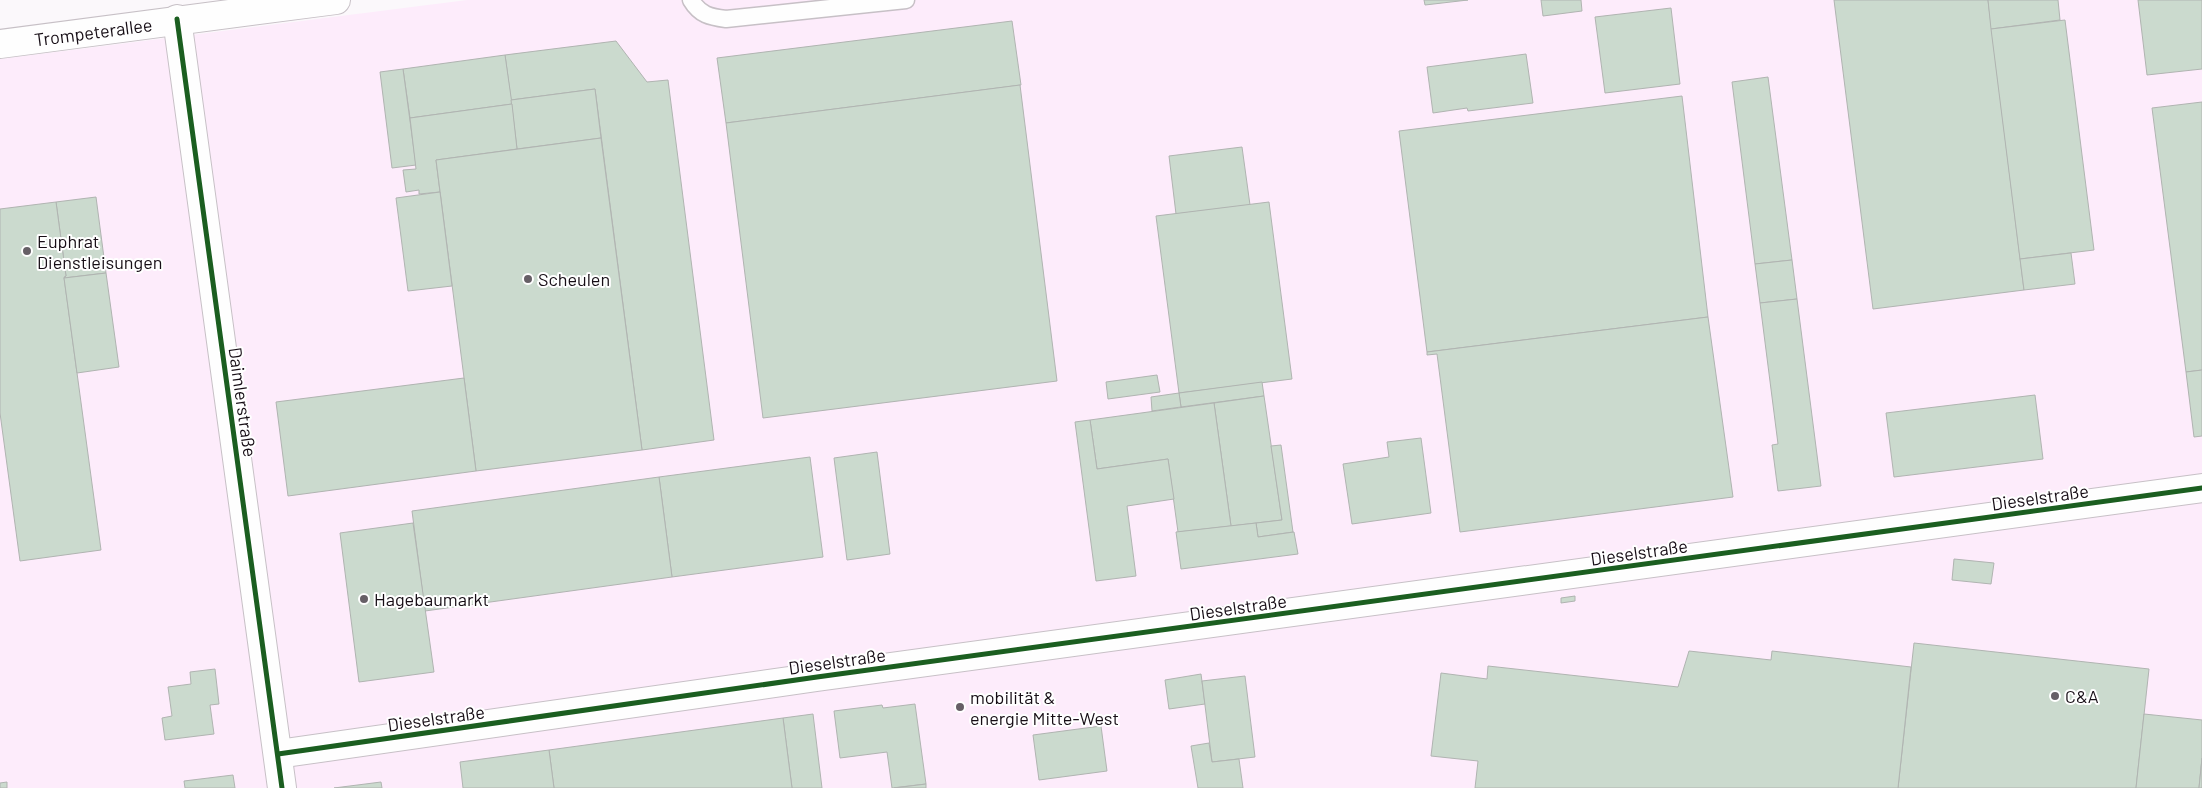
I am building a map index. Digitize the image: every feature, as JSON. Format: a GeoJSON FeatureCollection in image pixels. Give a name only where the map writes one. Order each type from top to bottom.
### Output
{"type":"FeatureCollection","features":[{"type":"Feature","properties":{"kind":"street","name":"Trompeterallee"},"geometry":{"type":"LineString","coordinates":[[0,44],[336,0]]}},
{"type":"Feature","properties":{"kind":"street","name":"Daimlerstraße"},"geometry":{"type":"LineString","coordinates":[[177,20],[282,788]]}},
{"type":"Feature","properties":{"kind":"street","name":"Dieselstraße"},"geometry":{"type":"LineString","coordinates":[[278,754],[817,677],[2202,488]]}},
{"type":"Feature","properties":{"kind":"lane"},"geometry":{"type":"LineString","coordinates":[[691,0],[697,9],[707,16],[726,19],[906,0]]}},
{"type":"Feature","properties":{"kind":"shaded area"},"geometry":{"type":"Polygon","coordinates":[[[467,0],[2202,0],[2202,788],[0,788],[0,59],[467,0]]]}},
{"type":"Feature","properties":{"kind":"building"},"geometry":{"type":"Polygon","coordinates":[[[1424,0],[1468,0],[1425,5],[1424,0]]]}},
{"type":"Feature","properties":{"kind":"building"},"geometry":{"type":"Polygon","coordinates":[[[1541,0],[1581,0],[1582,11],[1543,16],[1541,0]]]}},
{"type":"Feature","properties":{"kind":"building"},"geometry":{"type":"Polygon","coordinates":[[[1834,0],[1988,0],[2024,290],[1873,309],[1834,0]]]}},
{"type":"Feature","properties":{"kind":"building"},"geometry":{"type":"Polygon","coordinates":[[[1988,0],[2058,0],[2060,20],[1991,29],[1988,0]]]}},
{"type":"Feature","properties":{"kind":"building"},"geometry":{"type":"Polygon","coordinates":[[[2138,0],[2202,0],[2202,69],[2147,75],[2138,0]]]}},
{"type":"Feature","properties":{"kind":"building"},"geometry":{"type":"Polygon","coordinates":[[[1671,8],[1680,84],[1605,93],[1595,17],[1671,8]]]}},
{"type":"Feature","properties":{"kind":"building"},"geometry":{"type":"Polygon","coordinates":[[[2065,20],[2094,250],[2020,259],[1991,29],[2065,20]]]}},
{"type":"Feature","properties":{"kind":"building"},"geometry":{"type":"Polygon","coordinates":[[[1012,21],[1021,85],[726,123],[717,58],[1012,21]]]}},
{"type":"Feature","properties":{"kind":"building"},"geometry":{"type":"Polygon","coordinates":[[[616,41],[647,82],[668,80],[714,440],[642,450],[595,89],[511,100],[505,55],[616,41]]]}},
{"type":"Feature","properties":{"kind":"building"},"geometry":{"type":"Polygon","coordinates":[[[1526,54],[1533,103],[1468,111],[1467,108],[1433,113],[1427,67],[1526,54]]]}},
{"type":"Feature","properties":{"kind":"building"},"geometry":{"type":"Polygon","coordinates":[[[505,55],[512,104],[410,118],[403,69],[505,55]]]}},
{"type":"Feature","properties":{"kind":"building"},"geometry":{"type":"Polygon","coordinates":[[[403,69],[416,165],[392,168],[380,72],[403,69]]]}},
{"type":"Feature","properties":{"kind":"building"},"geometry":{"type":"Polygon","coordinates":[[[1768,77],[1792,260],[1755,264],[1732,82],[1768,77]]]}},
{"type":"Feature","properties":{"kind":"building"},"geometry":{"type":"Polygon","coordinates":[[[1020,85],[1057,381],[763,418],[726,123],[1020,85]]]}},
{"type":"Feature","properties":{"kind":"building"},"geometry":{"type":"Polygon","coordinates":[[[595,89],[601,138],[517,149],[511,100],[595,89]]]}},
{"type":"Feature","properties":{"kind":"building"},"geometry":{"type":"Polygon","coordinates":[[[1682,96],[1708,317],[1427,352],[1399,131],[1682,96]]]}},
{"type":"Feature","properties":{"kind":"building"},"geometry":{"type":"Polygon","coordinates":[[[2202,102],[2202,370],[2186,372],[2152,108],[2202,102]]]}},
{"type":"Feature","properties":{"kind":"building"},"geometry":{"type":"Polygon","coordinates":[[[512,104],[517,149],[436,160],[440,192],[419,194],[419,190],[406,192],[403,170],[416,169],[410,118],[512,104]]]}},
{"type":"Feature","properties":{"kind":"building"},"geometry":{"type":"Polygon","coordinates":[[[601,138],[642,450],[476,471],[436,160],[601,138]]]}},
{"type":"Feature","properties":{"kind":"building"},"geometry":{"type":"Polygon","coordinates":[[[1242,147],[1250,205],[1176,214],[1169,156],[1242,147]]]}},
{"type":"Feature","properties":{"kind":"building"},"geometry":{"type":"Polygon","coordinates":[[[440,192],[452,286],[408,291],[396,198],[440,192]]]}},
{"type":"Feature","properties":{"kind":"building"},"geometry":{"type":"Polygon","coordinates":[[[96,197],[106,273],[64,278],[66,276],[56,202],[96,197]]]}},
{"type":"Feature","properties":{"kind":"building"},"geometry":{"type":"Polygon","coordinates":[[[56,202],[66,276],[64,277],[101,550],[20,561],[0,413],[0,209],[56,202]]]}},
{"type":"Feature","properties":{"kind":"building"},"geometry":{"type":"Polygon","coordinates":[[[1269,202],[1292,379],[1179,393],[1156,216],[1269,202]]]}},
{"type":"Feature","properties":{"kind":"building"},"geometry":{"type":"Polygon","coordinates":[[[2071,253],[2075,284],[2024,290],[2020,259],[2071,253]]]}},
{"type":"Feature","properties":{"kind":"building"},"geometry":{"type":"Polygon","coordinates":[[[1792,260],[1797,299],[1760,303],[1755,264],[1792,260]]]}},
{"type":"Feature","properties":{"kind":"building"},"geometry":{"type":"Polygon","coordinates":[[[106,273],[119,367],[77,373],[64,278],[106,273]]]}},
{"type":"Feature","properties":{"kind":"building"},"geometry":{"type":"Polygon","coordinates":[[[1797,299],[1821,486],[1778,491],[1772,445],[1778,444],[1760,303],[1797,299]]]}},
{"type":"Feature","properties":{"kind":"building"},"geometry":{"type":"Polygon","coordinates":[[[1708,317],[1733,497],[1460,532],[1437,354],[1427,355],[1427,352],[1708,317]]]}},
{"type":"Feature","properties":{"kind":"building"},"geometry":{"type":"Polygon","coordinates":[[[2202,370],[2202,436],[2194,437],[2186,372],[2202,370]]]}},
{"type":"Feature","properties":{"kind":"building"},"geometry":{"type":"Polygon","coordinates":[[[1157,375],[1160,392],[1108,399],[1106,382],[1157,375]]]}},
{"type":"Feature","properties":{"kind":"building"},"geometry":{"type":"Polygon","coordinates":[[[464,378],[476,471],[288,496],[276,402],[464,378]]]}},
{"type":"Feature","properties":{"kind":"building"},"geometry":{"type":"Polygon","coordinates":[[[1262,382],[1264,396],[1181,407],[1179,393],[1262,382]]]}},
{"type":"Feature","properties":{"kind":"building"},"geometry":{"type":"Polygon","coordinates":[[[1179,393],[1181,407],[1152,411],[1151,397],[1179,393]]]}},
{"type":"Feature","properties":{"kind":"building"},"geometry":{"type":"Polygon","coordinates":[[[2035,395],[2043,459],[1894,477],[1886,413],[2035,395]]]}},
{"type":"Feature","properties":{"kind":"building"},"geometry":{"type":"Polygon","coordinates":[[[1264,396],[1282,520],[1231,526],[1214,403],[1264,396]]]}},
{"type":"Feature","properties":{"kind":"building"},"geometry":{"type":"Polygon","coordinates":[[[1214,403],[1231,526],[1178,532],[1168,459],[1097,469],[1090,420],[1214,403]]]}},
{"type":"Feature","properties":{"kind":"building"},"geometry":{"type":"Polygon","coordinates":[[[1090,420],[1097,469],[1168,459],[1174,499],[1127,506],[1136,576],[1096,581],[1075,422],[1090,420]]]}},
{"type":"Feature","properties":{"kind":"building"},"geometry":{"type":"Polygon","coordinates":[[[1421,438],[1431,513],[1352,524],[1343,464],[1389,457],[1387,442],[1421,438]]]}},
{"type":"Feature","properties":{"kind":"building"},"geometry":{"type":"Polygon","coordinates":[[[1281,445],[1293,532],[1258,537],[1256,523],[1282,520],[1271,446],[1281,445]]]}},
{"type":"Feature","properties":{"kind":"building"},"geometry":{"type":"Polygon","coordinates":[[[877,452],[890,554],[847,560],[834,458],[877,452]]]}},
{"type":"Feature","properties":{"kind":"building"},"geometry":{"type":"Polygon","coordinates":[[[810,457],[823,557],[672,577],[659,477],[810,457]]]}},
{"type":"Feature","properties":{"kind":"building"},"geometry":{"type":"Polygon","coordinates":[[[659,477],[672,577],[425,611],[412,511],[659,477]]]}},
{"type":"Feature","properties":{"kind":"building"},"geometry":{"type":"Polygon","coordinates":[[[413,523],[434,672],[359,682],[340,533],[413,523]]]}},
{"type":"Feature","properties":{"kind":"building"},"geometry":{"type":"Polygon","coordinates":[[[1256,523],[1258,537],[1294,532],[1298,554],[1181,569],[1176,532],[1256,523]]]}},
{"type":"Feature","properties":{"kind":"building"},"geometry":{"type":"Polygon","coordinates":[[[1954,559],[1994,563],[1991,584],[1952,580],[1954,559]]]}},
{"type":"Feature","properties":{"kind":"building"},"geometry":{"type":"Polygon","coordinates":[[[1575,596],[1575,601],[1561,603],[1561,598],[1575,596]]]}},
{"type":"Feature","properties":{"kind":"building"},"geometry":{"type":"Polygon","coordinates":[[[1914,643],[2149,669],[2136,788],[1898,788],[1914,643]]]}},
{"type":"Feature","properties":{"kind":"building"},"geometry":{"type":"Polygon","coordinates":[[[1689,651],[1771,660],[1772,651],[1911,667],[1898,788],[1475,788],[1478,761],[1431,756],[1441,673],[1487,679],[1488,666],[1678,687],[1689,651]]]}},
{"type":"Feature","properties":{"kind":"building"},"geometry":{"type":"Polygon","coordinates":[[[215,669],[219,704],[210,705],[214,734],[165,740],[162,718],[172,716],[168,687],[191,684],[190,672],[215,669]]]}},
{"type":"Feature","properties":{"kind":"building"},"geometry":{"type":"Polygon","coordinates":[[[1201,674],[1205,704],[1169,709],[1165,680],[1201,674]]]}},
{"type":"Feature","properties":{"kind":"building"},"geometry":{"type":"Polygon","coordinates":[[[1245,676],[1255,757],[1212,762],[1202,681],[1245,676]]]}},
{"type":"Feature","properties":{"kind":"building"},"geometry":{"type":"Polygon","coordinates":[[[915,704],[926,784],[892,788],[887,752],[840,758],[834,711],[882,705],[883,708],[915,704]]]}},
{"type":"Feature","properties":{"kind":"building"},"geometry":{"type":"Polygon","coordinates":[[[813,714],[822,788],[792,788],[783,718],[813,714]]]}},
{"type":"Feature","properties":{"kind":"building"},"geometry":{"type":"Polygon","coordinates":[[[2144,714],[2202,720],[2202,758],[2199,788],[2136,788],[2144,714]]]}},
{"type":"Feature","properties":{"kind":"building"},"geometry":{"type":"Polygon","coordinates":[[[783,718],[792,788],[554,788],[549,750],[783,718]]]}},
{"type":"Feature","properties":{"kind":"building"},"geometry":{"type":"Polygon","coordinates":[[[1101,726],[1107,771],[1039,780],[1033,735],[1101,726]]]}},
{"type":"Feature","properties":{"kind":"building"},"geometry":{"type":"Polygon","coordinates":[[[1209,743],[1212,762],[1239,759],[1243,788],[1198,788],[1191,746],[1209,743]]]}},
{"type":"Feature","properties":{"kind":"building"},"geometry":{"type":"Polygon","coordinates":[[[549,750],[554,788],[463,788],[460,762],[549,750]]]}},
{"type":"Feature","properties":{"kind":"building"},"geometry":{"type":"Polygon","coordinates":[[[2202,758],[2202,788],[2199,788],[2202,758]]]}},
{"type":"Feature","properties":{"kind":"building"},"geometry":{"type":"Polygon","coordinates":[[[233,775],[235,788],[185,788],[184,781],[233,775]]]}},
{"type":"Feature","properties":{"kind":"building"},"geometry":{"type":"Polygon","coordinates":[[[7,782],[7,788],[0,788],[0,783],[7,782]]]}},
{"type":"Feature","properties":{"kind":"building"},"geometry":{"type":"Polygon","coordinates":[[[381,782],[382,788],[334,788],[381,782]]]}},
{"type":"Feature","properties":{"kind":"building"},"geometry":{"type":"Polygon","coordinates":[[[926,784],[926,788],[894,788],[926,784]]]}},
{"type":"Feature","properties":{"kind":"cycle path"},"geometry":{"type":"LineString","coordinates":[[177,19],[282,788]]}},
{"type":"Feature","properties":{"kind":"cycle path"},"geometry":{"type":"LineString","coordinates":[[278,754],[817,677],[2202,488]]}},
{"type":"Feature","properties":{"kind":"place","name":"Euphrat Dienstleisungen"},"geometry":{"type":"Point","coordinates":[27,251]}},
{"type":"Feature","properties":{"kind":"place","name":"Scheulen"},"geometry":{"type":"Point","coordinates":[528,279]}},
{"type":"Feature","properties":{"kind":"place","name":"Hagebaumarkt"},"geometry":{"type":"Point","coordinates":[364,599]}},
{"type":"Feature","properties":{"kind":"place","name":"C&A"},"geometry":{"type":"Point","coordinates":[2055,696]}},
{"type":"Feature","properties":{"kind":"place","name":"mobilität & energie Mitte-West"},"geometry":{"type":"Point","coordinates":[960,707]}}]}
